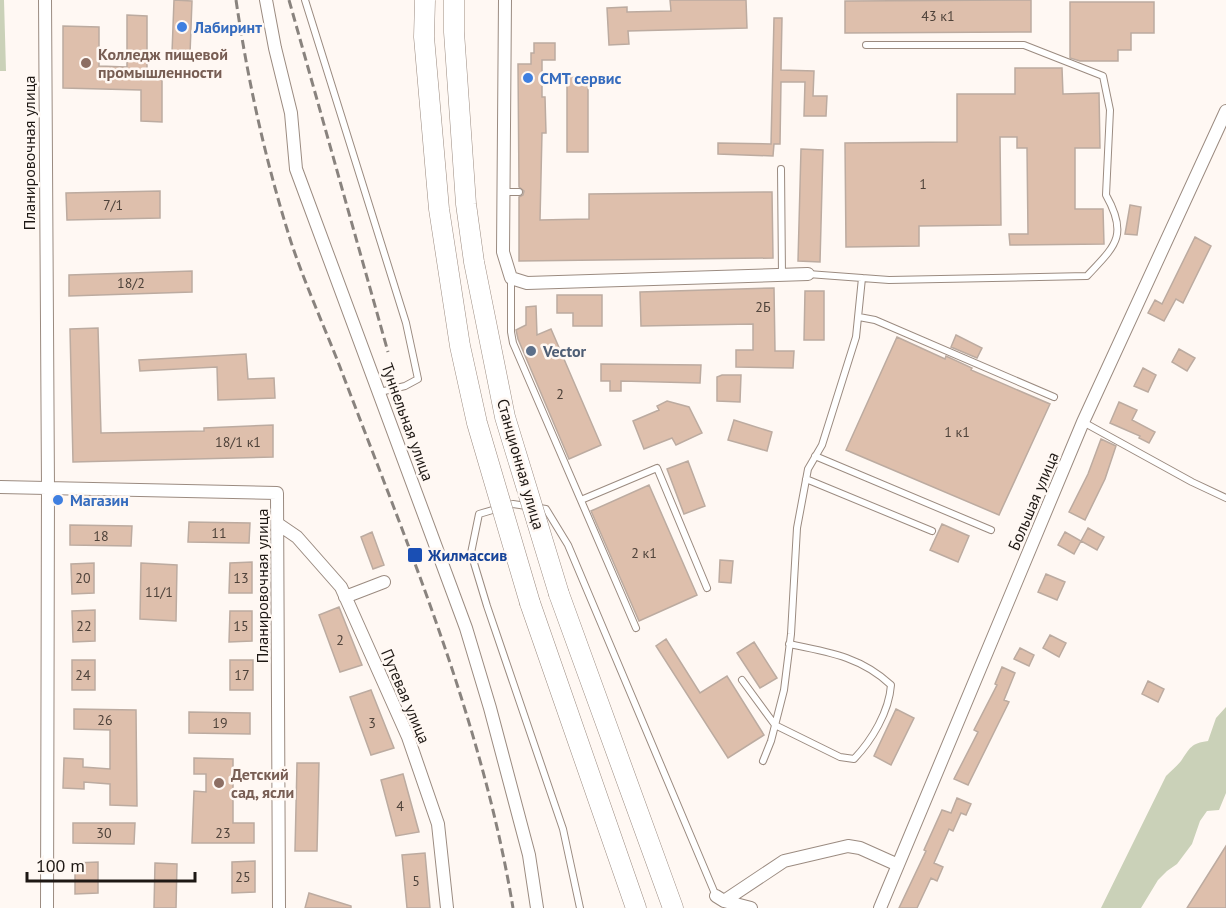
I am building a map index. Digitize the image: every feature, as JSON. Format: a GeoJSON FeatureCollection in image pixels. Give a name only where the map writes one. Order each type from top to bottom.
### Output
{"type":"FeatureCollection","features":[{"type":"Feature","properties":{"kind":"main road","name":"Станционная улица"},"geometry":{"type":"LineString","coordinates":[[425,0],[424,37],[439,209],[460,346],[477,423],[530,603],[636,908]]}},
{"type":"Feature","properties":{"kind":"main road","name":"Станционная улица"},"geometry":{"type":"LineString","coordinates":[[454,0],[454,32],[466,204],[474,262],[506,417],[559,594],[673,908]]}},
{"type":"Feature","properties":{"kind":"street","name":"Планировочная улица"},"geometry":{"type":"LineString","coordinates":[[45,0],[48,487],[47,908]]}},
{"type":"Feature","properties":{"kind":"street","name":"Туннельная улица"},"geometry":{"type":"LineString","coordinates":[[266,0],[291,113],[296,169],[465,628],[490,708],[529,855],[537,908]]}},
{"type":"Feature","properties":{"kind":"street"},"geometry":{"type":"LineString","coordinates":[[505,0],[503,252],[511,278],[527,283],[808,274]]}},
{"type":"Feature","properties":{"kind":"street","name":"Большая улица"},"geometry":{"type":"LineString","coordinates":[[880,908],[1083,422],[1226,111]]}},
{"type":"Feature","properties":{"kind":"street","name":"Планировочная улица"},"geometry":{"type":"LineString","coordinates":[[0,487],[277,493],[279,908]]}},
{"type":"Feature","properties":{"kind":"street","name":"Путевая улица"},"geometry":{"type":"LineString","coordinates":[[278,524],[297,537],[341,587],[408,737],[438,824],[447,908]]}},
{"type":"Feature","properties":{"kind":"street"},"geometry":{"type":"LineString","coordinates":[[345,597],[384,582]]}},
{"type":"Feature","properties":{"kind":"street"},"geometry":{"type":"LineString","coordinates":[[720,898],[784,861],[848,846],[860,848],[898,865]]}},
{"type":"Feature","properties":{"kind":"street"},"geometry":{"type":"LineString","coordinates":[[720,898],[751,908]]}},
{"type":"Feature","properties":{"kind":"lane"},"geometry":{"type":"LineString","coordinates":[[305,0],[406,323],[418,379],[405,386],[380,392]]}},
{"type":"Feature","properties":{"kind":"lane"},"geometry":{"type":"LineString","coordinates":[[808,274],[889,280],[1087,276],[1113,248],[1119,227],[1107,195],[1110,110],[1103,76],[1024,45],[866,45]]}},
{"type":"Feature","properties":{"kind":"lane"},"geometry":{"type":"LineString","coordinates":[[782,169],[782,275]]}},
{"type":"Feature","properties":{"kind":"lane"},"geometry":{"type":"LineString","coordinates":[[503,192],[519,192]]}},
{"type":"Feature","properties":{"kind":"lane"},"geometry":{"type":"LineString","coordinates":[[511,278],[513,343],[636,628]]}},
{"type":"Feature","properties":{"kind":"lane"},"geometry":{"type":"LineString","coordinates":[[764,761],[784,690],[797,528],[808,469],[822,445],[856,337],[862,278]]}},
{"type":"Feature","properties":{"kind":"lane"},"geometry":{"type":"LineString","coordinates":[[859,317],[874,320],[1054,397]]}},
{"type":"Feature","properties":{"kind":"lane"},"geometry":{"type":"LineString","coordinates":[[1083,422],[1192,482],[1226,498]]}},
{"type":"Feature","properties":{"kind":"lane"},"geometry":{"type":"LineString","coordinates":[[816,456],[991,530]]}},
{"type":"Feature","properties":{"kind":"lane"},"geometry":{"type":"LineString","coordinates":[[581,500],[657,468],[707,588]]}},
{"type":"Feature","properties":{"kind":"lane"},"geometry":{"type":"LineString","coordinates":[[806,479],[932,531]]}},
{"type":"Feature","properties":{"kind":"lane"},"geometry":{"type":"LineString","coordinates":[[580,908],[563,829],[471,553],[479,514],[513,504],[546,508],[568,545],[720,898]]}},
{"type":"Feature","properties":{"kind":"lane"},"geometry":{"type":"LineString","coordinates":[[742,680],[775,725],[840,757],[854,759],[865,748],[883,715],[890,696],[891,685],[855,660],[789,644]]}},
{"type":"Feature","properties":{"kind":"green space"},"geometry":{"type":"Polygon","coordinates":[[[0,0],[4,0],[6,71],[0,71],[0,0]]]}},
{"type":"Feature","properties":{"kind":"green space"},"geometry":{"type":"Polygon","coordinates":[[[1226,707],[1226,793],[1219,810],[1207,811],[1200,821],[1192,844],[1177,864],[1158,880],[1141,908],[1101,908],[1166,776],[1192,747],[1208,741],[1216,718],[1226,707]]]}},
{"type":"Feature","properties":{"kind":"building","name":"Лабиринт"},"geometry":{"type":"Polygon","coordinates":[[[174,0],[192,1],[190,54],[172,53],[174,0]]]}},
{"type":"Feature","properties":{"kind":"building"},"geometry":{"type":"Polygon","coordinates":[[[670,0],[746,0],[747,28],[628,31],[629,44],[609,45],[607,8],[627,7],[627,12],[671,11],[670,0]]]}},
{"type":"Feature","properties":{"kind":"building"},"geometry":{"type":"Polygon","coordinates":[[[1031,0],[1031,32],[845,33],[845,1],[1031,0]]]}},
{"type":"Feature","properties":{"kind":"building"},"geometry":{"type":"Polygon","coordinates":[[[1070,2],[1154,2],[1154,33],[1131,33],[1131,50],[1118,50],[1118,61],[1080,61],[1070,58],[1070,2]]]}},
{"type":"Feature","properties":{"kind":"building"},"geometry":{"type":"Polygon","coordinates":[[[127,15],[147,16],[147,70],[162,71],[162,122],[141,121],[141,90],[63,88],[63,26],[99,27],[99,66],[127,67],[127,15]]]}},
{"type":"Feature","properties":{"kind":"building"},"geometry":{"type":"Polygon","coordinates":[[[774,18],[782,18],[781,70],[814,71],[813,96],[827,96],[826,116],[804,116],[805,82],[781,82],[780,144],[774,144],[773,156],[718,154],[718,143],[771,144],[774,18]]]}},
{"type":"Feature","properties":{"kind":"building"},"geometry":{"type":"Polygon","coordinates":[[[534,43],[555,43],[555,60],[542,60],[542,97],[545,97],[546,133],[542,133],[540,220],[589,219],[589,194],[772,192],[773,258],[519,261],[519,197],[524,191],[519,187],[518,64],[531,64],[534,43]]]}},
{"type":"Feature","properties":{"kind":"building"},"geometry":{"type":"Polygon","coordinates":[[[1015,68],[1062,68],[1063,94],[1099,93],[1100,148],[1075,148],[1075,209],[1103,209],[1104,244],[1010,245],[1009,234],[1028,234],[1027,148],[1017,148],[1017,137],[1000,137],[1001,225],[919,226],[919,246],[846,247],[845,143],[957,142],[957,94],[1015,94],[1015,68]]]}},
{"type":"Feature","properties":{"kind":"building"},"geometry":{"type":"Polygon","coordinates":[[[567,77],[588,77],[588,152],[567,152],[567,77]]]}},
{"type":"Feature","properties":{"kind":"building"},"geometry":{"type":"Polygon","coordinates":[[[801,149],[823,150],[820,262],[798,261],[801,149]]]}},
{"type":"Feature","properties":{"kind":"building"},"geometry":{"type":"Polygon","coordinates":[[[160,191],[160,218],[67,220],[66,193],[160,191]]]}},
{"type":"Feature","properties":{"kind":"building"},"geometry":{"type":"Polygon","coordinates":[[[1130,205],[1141,207],[1137,235],[1125,234],[1130,205]]]}},
{"type":"Feature","properties":{"kind":"building"},"geometry":{"type":"Polygon","coordinates":[[[1195,237],[1211,246],[1183,303],[1176,299],[1164,321],[1148,313],[1155,300],[1162,304],[1195,237]]]}},
{"type":"Feature","properties":{"kind":"building"},"geometry":{"type":"Polygon","coordinates":[[[192,271],[192,292],[69,296],[69,275],[192,271]]]}},
{"type":"Feature","properties":{"kind":"building"},"geometry":{"type":"Polygon","coordinates":[[[774,288],[775,351],[794,351],[793,368],[736,367],[736,350],[753,350],[753,324],[641,326],[640,292],[774,288]]]}},
{"type":"Feature","properties":{"kind":"building"},"geometry":{"type":"Polygon","coordinates":[[[805,291],[824,291],[824,340],[804,340],[805,291]]]}},
{"type":"Feature","properties":{"kind":"building"},"geometry":{"type":"Polygon","coordinates":[[[557,295],[602,295],[602,326],[573,326],[573,313],[557,313],[557,295]]]}},
{"type":"Feature","properties":{"kind":"building"},"geometry":{"type":"Polygon","coordinates":[[[536,306],[537,335],[551,329],[601,445],[569,459],[516,330],[526,325],[526,307],[536,306]]]}},
{"type":"Feature","properties":{"kind":"building"},"geometry":{"type":"Polygon","coordinates":[[[98,328],[101,433],[204,431],[204,428],[273,425],[273,457],[73,462],[70,329],[98,328]]]}},
{"type":"Feature","properties":{"kind":"building"},"geometry":{"type":"Polygon","coordinates":[[[956,335],[982,348],[977,358],[951,347],[956,335]]]}},
{"type":"Feature","properties":{"kind":"building"},"geometry":{"type":"Polygon","coordinates":[[[897,337],[945,359],[946,356],[972,368],[971,370],[1050,404],[999,515],[846,450],[897,337]]]}},
{"type":"Feature","properties":{"kind":"building"},"geometry":{"type":"Polygon","coordinates":[[[1179,349],[1195,358],[1187,371],[1172,362],[1179,349]]]}},
{"type":"Feature","properties":{"kind":"building"},"geometry":{"type":"Polygon","coordinates":[[[246,354],[248,379],[274,378],[275,398],[218,400],[217,367],[140,371],[139,360],[246,354]]]}},
{"type":"Feature","properties":{"kind":"building"},"geometry":{"type":"Polygon","coordinates":[[[601,364],[701,365],[700,383],[621,381],[621,391],[610,391],[610,381],[601,381],[601,364]]]}},
{"type":"Feature","properties":{"kind":"building"},"geometry":{"type":"Polygon","coordinates":[[[1143,368],[1156,375],[1148,392],[1134,386],[1143,368]]]}},
{"type":"Feature","properties":{"kind":"building"},"geometry":{"type":"Polygon","coordinates":[[[741,375],[740,402],[717,401],[717,377],[741,375]]]}},
{"type":"Feature","properties":{"kind":"building"},"geometry":{"type":"Polygon","coordinates":[[[667,401],[689,407],[702,433],[676,445],[672,438],[644,449],[633,421],[659,410],[657,406],[667,401]]]}},
{"type":"Feature","properties":{"kind":"building"},"geometry":{"type":"Polygon","coordinates":[[[1119,402],[1137,410],[1132,420],[1155,432],[1149,443],[1139,438],[1140,436],[1110,423],[1119,402]]]}},
{"type":"Feature","properties":{"kind":"building"},"geometry":{"type":"Polygon","coordinates":[[[734,420],[772,432],[767,451],[728,440],[734,420]]]}},
{"type":"Feature","properties":{"kind":"building"},"geometry":{"type":"Polygon","coordinates":[[[1101,439],[1116,446],[1105,479],[1085,520],[1069,512],[1088,474],[1101,439]]]}},
{"type":"Feature","properties":{"kind":"building"},"geometry":{"type":"Polygon","coordinates":[[[688,461],[705,506],[684,514],[667,469],[688,461]]]}},
{"type":"Feature","properties":{"kind":"building"},"geometry":{"type":"Polygon","coordinates":[[[649,485],[697,595],[639,621],[591,511],[649,485]]]}},
{"type":"Feature","properties":{"kind":"building"},"geometry":{"type":"Polygon","coordinates":[[[189,522],[250,523],[249,543],[188,542],[189,522]]]}},
{"type":"Feature","properties":{"kind":"building"},"geometry":{"type":"Polygon","coordinates":[[[942,524],[969,536],[958,562],[930,550],[942,524]]]}},
{"type":"Feature","properties":{"kind":"building"},"geometry":{"type":"Polygon","coordinates":[[[70,525],[132,526],[131,546],[70,545],[70,525]]]}},
{"type":"Feature","properties":{"kind":"building"},"geometry":{"type":"Polygon","coordinates":[[[1088,528],[1104,537],[1097,550],[1081,541],[1088,528]]]}},
{"type":"Feature","properties":{"kind":"building"},"geometry":{"type":"Polygon","coordinates":[[[372,532],[384,565],[373,569],[361,537],[372,532]]]}},
{"type":"Feature","properties":{"kind":"building"},"geometry":{"type":"Polygon","coordinates":[[[1065,532],[1081,541],[1074,554],[1058,545],[1065,532]]]}},
{"type":"Feature","properties":{"kind":"building"},"geometry":{"type":"Polygon","coordinates":[[[720,560],[733,561],[731,583],[719,582],[720,560]]]}},
{"type":"Feature","properties":{"kind":"building"},"geometry":{"type":"Polygon","coordinates":[[[252,562],[252,593],[229,593],[230,563],[252,562]]]}},
{"type":"Feature","properties":{"kind":"building"},"geometry":{"type":"Polygon","coordinates":[[[94,563],[94,593],[72,594],[71,564],[94,563]]]}},
{"type":"Feature","properties":{"kind":"building"},"geometry":{"type":"Polygon","coordinates":[[[141,563],[177,565],[176,621],[140,619],[141,563]]]}},
{"type":"Feature","properties":{"kind":"building"},"geometry":{"type":"Polygon","coordinates":[[[1046,574],[1065,582],[1057,600],[1038,592],[1046,574]]]}},
{"type":"Feature","properties":{"kind":"building"},"geometry":{"type":"Polygon","coordinates":[[[339,607],[362,665],[340,672],[319,615],[339,607]]]}},
{"type":"Feature","properties":{"kind":"building"},"geometry":{"type":"Polygon","coordinates":[[[95,610],[95,641],[73,642],[72,611],[95,610]]]}},
{"type":"Feature","properties":{"kind":"building"},"geometry":{"type":"Polygon","coordinates":[[[230,611],[252,611],[252,641],[229,642],[230,611]]]}},
{"type":"Feature","properties":{"kind":"building"},"geometry":{"type":"Polygon","coordinates":[[[1050,635],[1066,643],[1059,657],[1043,648],[1050,635]]]}},
{"type":"Feature","properties":{"kind":"building"},"geometry":{"type":"Polygon","coordinates":[[[666,639],[700,693],[727,676],[764,735],[728,758],[656,646],[666,639]]]}},
{"type":"Feature","properties":{"kind":"building"},"geometry":{"type":"Polygon","coordinates":[[[754,642],[777,678],[760,688],[737,653],[754,642]]]}},
{"type":"Feature","properties":{"kind":"building"},"geometry":{"type":"Polygon","coordinates":[[[1020,648],[1034,655],[1029,666],[1014,659],[1020,648]]]}},
{"type":"Feature","properties":{"kind":"building"},"geometry":{"type":"Polygon","coordinates":[[[72,660],[95,660],[95,690],[72,690],[72,660]]]}},
{"type":"Feature","properties":{"kind":"building"},"geometry":{"type":"Polygon","coordinates":[[[230,660],[253,660],[253,690],[230,690],[230,660]]]}},
{"type":"Feature","properties":{"kind":"building"},"geometry":{"type":"Polygon","coordinates":[[[1002,667],[1015,673],[1004,700],[1009,702],[968,785],[954,779],[978,732],[974,730],[997,685],[995,684],[1002,667]]]}},
{"type":"Feature","properties":{"kind":"building"},"geometry":{"type":"Polygon","coordinates":[[[1148,681],[1164,689],[1158,702],[1142,694],[1148,681]]]}},
{"type":"Feature","properties":{"kind":"building"},"geometry":{"type":"Polygon","coordinates":[[[371,690],[394,748],[371,755],[350,697],[371,690]]]}},
{"type":"Feature","properties":{"kind":"building"},"geometry":{"type":"Polygon","coordinates":[[[74,709],[136,710],[137,806],[110,805],[110,784],[84,782],[84,789],[63,788],[64,758],[83,759],[83,767],[110,769],[110,730],[74,729],[74,709]]]}},
{"type":"Feature","properties":{"kind":"building"},"geometry":{"type":"Polygon","coordinates":[[[896,709],[914,718],[891,765],[874,756],[896,709]]]}},
{"type":"Feature","properties":{"kind":"building"},"geometry":{"type":"Polygon","coordinates":[[[189,712],[250,713],[250,734],[189,733],[189,712]]]}},
{"type":"Feature","properties":{"kind":"building"},"geometry":{"type":"Polygon","coordinates":[[[194,758],[233,759],[233,823],[254,823],[254,843],[192,843],[194,791],[206,792],[206,774],[194,774],[194,758]]]}},
{"type":"Feature","properties":{"kind":"building"},"geometry":{"type":"Polygon","coordinates":[[[297,763],[319,763],[317,851],[295,851],[297,763]]]}},
{"type":"Feature","properties":{"kind":"building"},"geometry":{"type":"Polygon","coordinates":[[[403,774],[419,832],[396,836],[381,780],[403,774]]]}},
{"type":"Feature","properties":{"kind":"building"},"geometry":{"type":"Polygon","coordinates":[[[957,798],[971,804],[966,815],[961,813],[953,831],[949,829],[934,863],[943,867],[937,881],[931,878],[917,908],[899,908],[926,851],[924,850],[942,810],[951,813],[957,798]]]}},
{"type":"Feature","properties":{"kind":"building"},"geometry":{"type":"Polygon","coordinates":[[[73,823],[135,823],[134,844],[73,843],[73,823]]]}},
{"type":"Feature","properties":{"kind":"building"},"geometry":{"type":"Polygon","coordinates":[[[1226,846],[1226,908],[1187,908],[1226,846]]]}},
{"type":"Feature","properties":{"kind":"building"},"geometry":{"type":"Polygon","coordinates":[[[425,853],[430,908],[407,908],[402,855],[425,853]]]}},
{"type":"Feature","properties":{"kind":"building"},"geometry":{"type":"Polygon","coordinates":[[[255,861],[255,892],[232,893],[232,862],[255,861]]]}},
{"type":"Feature","properties":{"kind":"building"},"geometry":{"type":"Polygon","coordinates":[[[98,862],[98,893],[75,894],[75,863],[98,862]]]}},
{"type":"Feature","properties":{"kind":"building"},"geometry":{"type":"Polygon","coordinates":[[[155,863],[177,864],[176,908],[154,908],[155,863]]]}},
{"type":"Feature","properties":{"kind":"building"},"geometry":{"type":"Polygon","coordinates":[[[309,893],[351,906],[351,908],[305,908],[309,893]]]}},
{"type":"Feature","properties":{"kind":"railway"},"geometry":{"type":"LineString","coordinates":[[236,0],[259,122],[291,242],[440,633],[482,769],[513,908]]}},
{"type":"Feature","properties":{"kind":"railway"},"geometry":{"type":"LineString","coordinates":[[289,0],[388,352]]}},
{"type":"Feature","properties":{"kind":"place","name":"Лабиринт"},"geometry":{"type":"Point","coordinates":[182,27]}},
{"type":"Feature","properties":{"kind":"place","name":"Колледж пищевой промышленности"},"geometry":{"type":"Point","coordinates":[86,63]}},
{"type":"Feature","properties":{"kind":"place","name":"СМТ сервис"},"geometry":{"type":"Point","coordinates":[528,78]}},
{"type":"Feature","properties":{"kind":"place","name":"Vector"},"geometry":{"type":"Point","coordinates":[531,351]}},
{"type":"Feature","properties":{"kind":"place","name":"Магазин"},"geometry":{"type":"Point","coordinates":[58,500]}},
{"type":"Feature","properties":{"kind":"place","name":"Жилмассив"},"geometry":{"type":"Point","coordinates":[415,555]}},
{"type":"Feature","properties":{"kind":"place","name":"Детский сад, ясли"},"geometry":{"type":"Point","coordinates":[219,783]}}]}
